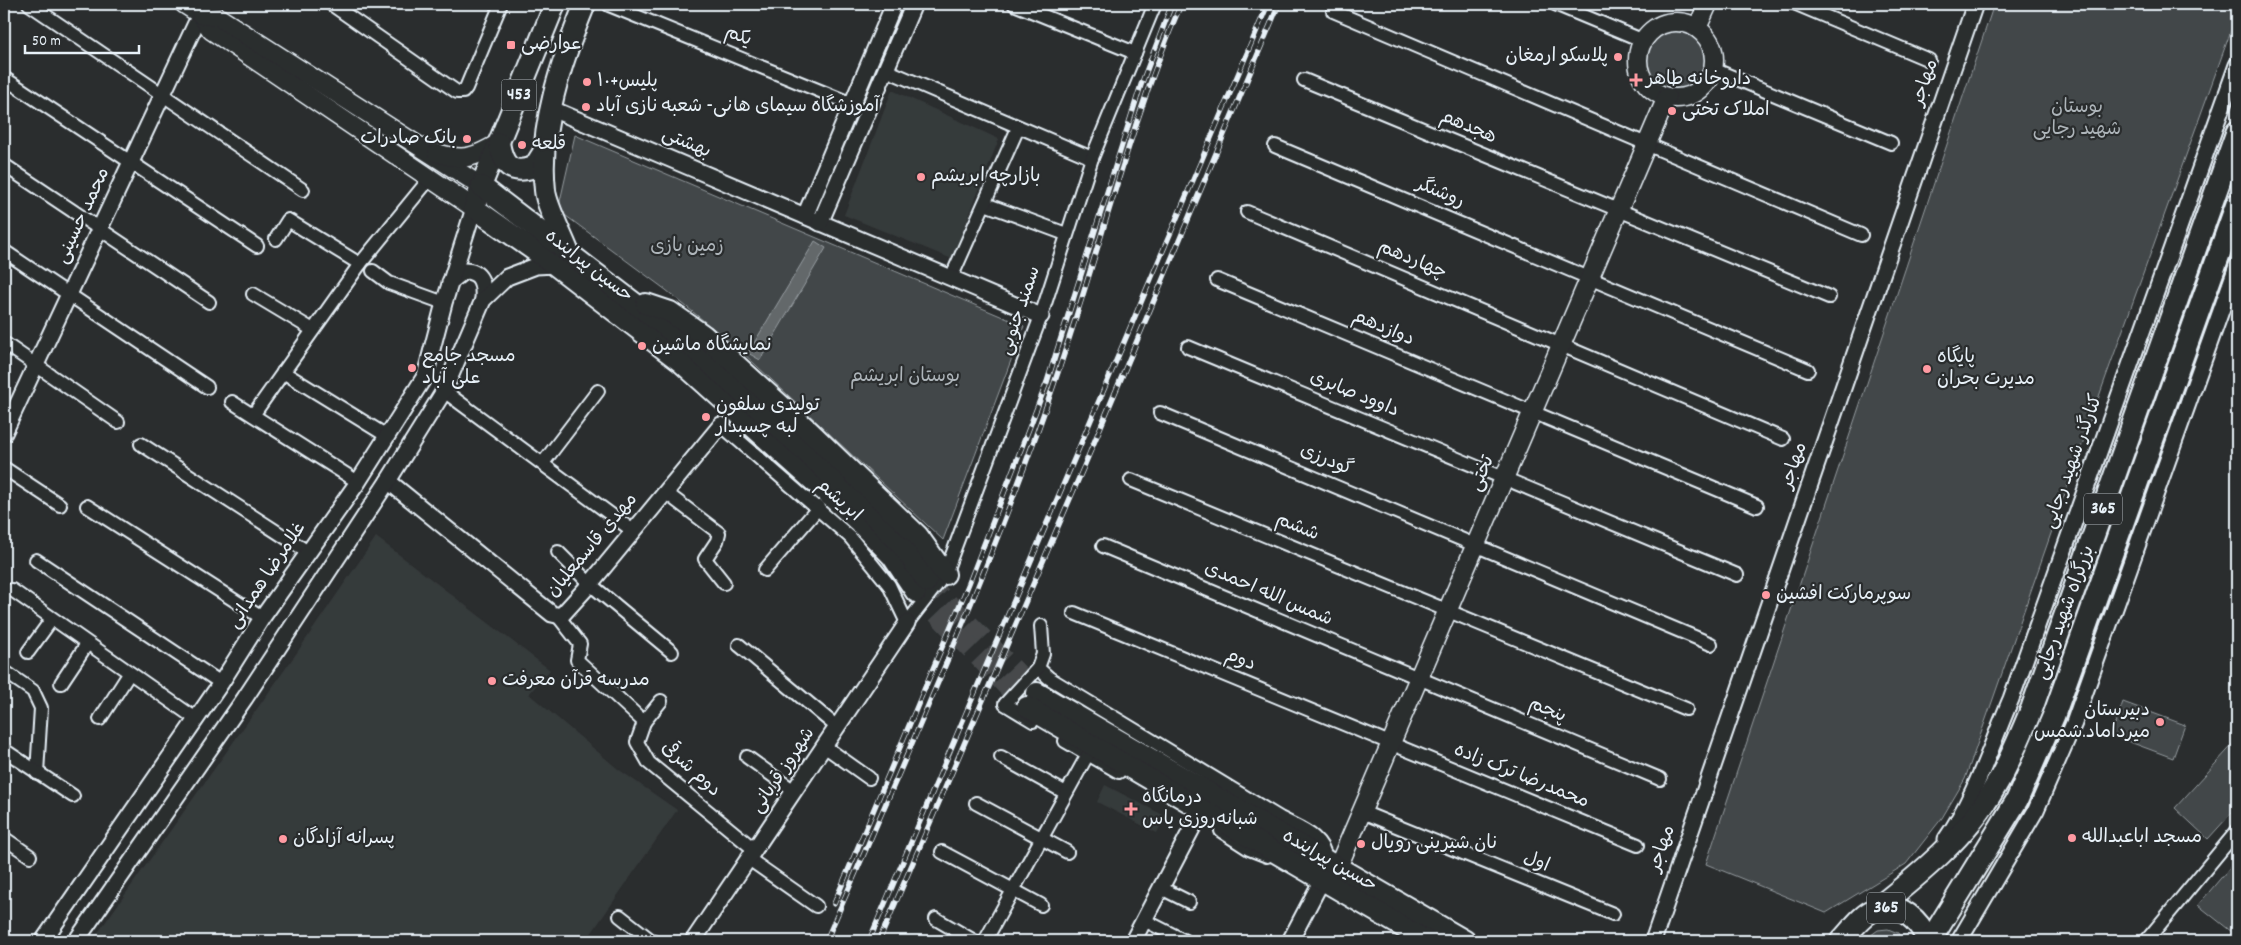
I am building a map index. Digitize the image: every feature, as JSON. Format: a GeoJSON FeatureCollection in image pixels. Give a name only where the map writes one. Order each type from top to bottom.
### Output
{"type":"FeatureCollection","features":[{"type":"Feature","properties":{"kind":"highway","name":"بزرگراه شهید رجایی"},"geometry":{"type":"LineString","coordinates":[[1876,909],[1912,880],[1955,840],[1977,814],[1995,788],[2016,747],[2032,708],[2237,132]]}},
{"type":"Feature","properties":{"kind":"highway","name":"بزرگراه شهید رجایی"},"geometry":{"type":"LineString","coordinates":[[1929,941],[2017,800],[2054,715],[2237,204]]}},
{"type":"Feature","properties":{"kind":"highway"},"geometry":{"type":"LineString","coordinates":[[1912,880],[1908,902],[1923,914],[1940,911],[1954,900]]}},
{"type":"Feature","properties":{"kind":"highway","name":"365"},"geometry":{"type":"LineString","coordinates":[[1841,941],[1854,926],[1876,909],[1891,907],[1905,913],[1918,924],[1929,941]]}},
{"type":"Feature","properties":{"kind":"main road","name":"حسین پیراینده"},"geometry":{"type":"LineString","coordinates":[[184,4],[203,9],[218,17],[425,149],[481,186],[530,222],[562,259],[790,457],[892,556],[930,582]]}},
{"type":"Feature","properties":{"kind":"main road","name":"453"},"geometry":{"type":"LineString","coordinates":[[474,208],[481,186],[556,4]]}},
{"type":"Feature","properties":{"kind":"main road","name":"453"},"geometry":{"type":"LineString","coordinates":[[562,259],[545,192],[544,151],[552,109],[569,42],[585,4]]}},
{"type":"Feature","properties":{"kind":"main road"},"geometry":{"type":"LineString","coordinates":[[1697,28],[1708,4]]}},
{"type":"Feature","properties":{"kind":"main road","name":"حسین پیراینده"},"geometry":{"type":"LineString","coordinates":[[203,9],[211,30],[431,177],[524,243],[562,259],[628,298],[670,312],[703,336],[918,536],[930,582]]}},
{"type":"Feature","properties":{"kind":"main road"},"geometry":{"type":"LineString","coordinates":[[1674,22],[1686,23],[1697,28],[1706,36],[1712,46],[1713,70],[1708,80],[1701,89],[1679,98],[1667,97],[1656,92],[1642,75],[1638,63],[1639,52],[1644,41],[1651,31],[1662,25],[1674,22]]}},
{"type":"Feature","properties":{"kind":"main road","name":"تختی"},"geometry":{"type":"LineString","coordinates":[[1332,864],[1362,812],[1667,97]]}},
{"type":"Feature","properties":{"kind":"main road"},"geometry":{"type":"LineString","coordinates":[[425,149],[453,158],[476,157],[499,143],[502,159],[510,168],[523,171],[534,167],[544,151]]}},
{"type":"Feature","properties":{"kind":"main road"},"geometry":{"type":"LineString","coordinates":[[524,243],[544,151]]}},
{"type":"Feature","properties":{"kind":"main road","name":"حسین پیراینده"},"geometry":{"type":"LineString","coordinates":[[1427,941],[1322,880],[1032,700],[1332,864],[1465,941]]}},
{"type":"Feature","properties":{"kind":"street"},"geometry":{"type":"LineString","coordinates":[[30,4],[303,190]]}},
{"type":"Feature","properties":{"kind":"street"},"geometry":{"type":"LineString","coordinates":[[331,4],[457,92],[463,92],[501,4]]}},
{"type":"Feature","properties":{"kind":"street"},"geometry":{"type":"LineString","coordinates":[[805,216],[894,4]]}},
{"type":"Feature","properties":{"kind":"street"},"geometry":{"type":"LineString","coordinates":[[820,223],[914,4]]}},
{"type":"Feature","properties":{"kind":"street"},"geometry":{"type":"LineString","coordinates":[[1014,4],[1135,53]]}},
{"type":"Feature","properties":{"kind":"street","name":"سمند جنوبی"},"geometry":{"type":"LineString","coordinates":[[907,623],[930,582],[1041,316],[1092,158],[1154,4]]}},
{"type":"Feature","properties":{"kind":"street"},"geometry":{"type":"LineString","coordinates":[[1554,4],[1644,41]]}},
{"type":"Feature","properties":{"kind":"street"},"geometry":{"type":"LineString","coordinates":[[1796,4],[1929,60]]}},
{"type":"Feature","properties":{"kind":"street","name":"مهاجر"},"geometry":{"type":"LineString","coordinates":[[1653,941],[1975,4]]}},
{"type":"Feature","properties":{"kind":"street","name":"یکم"},"geometry":{"type":"LineString","coordinates":[[609,5],[852,104]]}},
{"type":"Feature","properties":{"kind":"street","name":"محمد حسینی"},"geometry":{"type":"LineString","coordinates":[[4,433],[203,9]]}},
{"type":"Feature","properties":{"kind":"street"},"geometry":{"type":"LineString","coordinates":[[1333,10],[1861,235]]}},
{"type":"Feature","properties":{"kind":"street","name":"کنارگذر شهید رجایی"},"geometry":{"type":"LineString","coordinates":[[1929,863],[1954,827],[2011,699],[2237,64]]}},
{"type":"Feature","properties":{"kind":"street"},"geometry":{"type":"LineString","coordinates":[[886,70],[1092,158]]}},
{"type":"Feature","properties":{"kind":"street"},"geometry":{"type":"LineString","coordinates":[[1713,70],[1891,143]]}},
{"type":"Feature","properties":{"kind":"street"},"geometry":{"type":"LineString","coordinates":[[4,78],[257,246]]}},
{"type":"Feature","properties":{"kind":"street","name":"هجدهم"},"geometry":{"type":"LineString","coordinates":[[1304,80],[1829,297]]}},
{"type":"Feature","properties":{"kind":"street","name":"بهشتی"},"geometry":{"type":"LineString","coordinates":[[552,109],[1041,316]]}},
{"type":"Feature","properties":{"kind":"street"},"geometry":{"type":"LineString","coordinates":[[952,278],[1018,128]]}},
{"type":"Feature","properties":{"kind":"street","name":"روشنگر"},"geometry":{"type":"LineString","coordinates":[[1275,146],[1591,277],[1808,370]]}},
{"type":"Feature","properties":{"kind":"street"},"geometry":{"type":"LineString","coordinates":[[4,165],[209,302]]}},
{"type":"Feature","properties":{"kind":"street"},"geometry":{"type":"LineString","coordinates":[[253,415],[360,264],[431,177]]}},
{"type":"Feature","properties":{"kind":"street"},"geometry":{"type":"LineString","coordinates":[[985,204],[1066,234]]}},
{"type":"Feature","properties":{"kind":"street","name":"غلامرضا همدانی"},"geometry":{"type":"LineString","coordinates":[[43,941],[221,683],[262,618],[358,482],[425,376],[450,282],[474,208]]}},
{"type":"Feature","properties":{"kind":"street","name":"چهاردهم"},"geometry":{"type":"LineString","coordinates":[[1247,212],[1783,439]]}},
{"type":"Feature","properties":{"kind":"street"},"geometry":{"type":"LineString","coordinates":[[276,239],[288,220],[360,264]]}},
{"type":"Feature","properties":{"kind":"street"},"geometry":{"type":"LineString","coordinates":[[4,251],[207,387]]}},
{"type":"Feature","properties":{"kind":"street"},"geometry":{"type":"LineString","coordinates":[[483,300],[507,277],[562,259]]}},
{"type":"Feature","properties":{"kind":"street"},"geometry":{"type":"LineString","coordinates":[[1959,941],[2003,870],[2036,810],[2074,723],[2237,266]]}},
{"type":"Feature","properties":{"kind":"street"},"geometry":{"type":"LineString","coordinates":[[374,271],[389,283],[444,303]]}},
{"type":"Feature","properties":{"kind":"street"},"geometry":{"type":"LineString","coordinates":[[76,941],[245,698],[444,391],[483,300],[484,288],[480,277],[472,271],[464,271],[450,282]]}},
{"type":"Feature","properties":{"kind":"street","name":"دوازدهم"},"geometry":{"type":"LineString","coordinates":[[1218,280],[1757,506]]}},
{"type":"Feature","properties":{"kind":"street"},"geometry":{"type":"LineString","coordinates":[[252,294],[313,330]]}},
{"type":"Feature","properties":{"kind":"street"},"geometry":{"type":"LineString","coordinates":[[4,343],[118,422]]}},
{"type":"Feature","properties":{"kind":"street","name":"داوود صابری"},"geometry":{"type":"LineString","coordinates":[[1188,347],[1737,575]]}},
{"type":"Feature","properties":{"kind":"street"},"geometry":{"type":"LineString","coordinates":[[283,372],[387,436]]}},
{"type":"Feature","properties":{"kind":"street"},"geometry":{"type":"LineString","coordinates":[[444,391],[633,531]]}},
{"type":"Feature","properties":{"kind":"street"},"geometry":{"type":"LineString","coordinates":[[543,463],[598,391]]}},
{"type":"Feature","properties":{"kind":"street"},"geometry":{"type":"LineString","coordinates":[[232,402],[358,482]]}},
{"type":"Feature","properties":{"kind":"street","name":"گودرزی"},"geometry":{"type":"LineString","coordinates":[[1160,412],[1711,644]]}},
{"type":"Feature","properties":{"kind":"street","name":"مهدی قاسمعلیان"},"geometry":{"type":"LineString","coordinates":[[388,480],[552,614],[558,616],[565,613],[590,584],[721,425]]}},
{"type":"Feature","properties":{"kind":"street","name":"ابریشم"},"geometry":{"type":"LineString","coordinates":[[721,425],[850,536],[889,585],[907,623]]}},
{"type":"Feature","properties":{"kind":"street"},"geometry":{"type":"LineString","coordinates":[[140,444],[330,568]]}},
{"type":"Feature","properties":{"kind":"street"},"geometry":{"type":"LineString","coordinates":[[4,468],[60,505]]}},
{"type":"Feature","properties":{"kind":"street","name":"ششم"},"geometry":{"type":"LineString","coordinates":[[1131,480],[1686,708]]}},
{"type":"Feature","properties":{"kind":"street"},"geometry":{"type":"LineString","coordinates":[[665,492],[719,533],[717,541],[705,559],[724,582]]}},
{"type":"Feature","properties":{"kind":"street"},"geometry":{"type":"LineString","coordinates":[[87,506],[262,618]]}},
{"type":"Feature","properties":{"kind":"street"},"geometry":{"type":"LineString","coordinates":[[766,570],[819,508]]}},
{"type":"Feature","properties":{"kind":"street","name":"شمس الله احمدی"},"geometry":{"type":"LineString","coordinates":[[1103,546],[1419,678]]}},
{"type":"Feature","properties":{"kind":"street"},"geometry":{"type":"LineString","coordinates":[[558,552],[590,584],[672,652]]}},
{"type":"Feature","properties":{"kind":"street"},"geometry":{"type":"LineString","coordinates":[[36,560],[221,683]]}},
{"type":"Feature","properties":{"kind":"street"},"geometry":{"type":"LineString","coordinates":[[12,590],[129,674],[196,719]]}},
{"type":"Feature","properties":{"kind":"street","name":"دوم"},"geometry":{"type":"LineString","coordinates":[[1074,613],[1391,744]]}},
{"type":"Feature","properties":{"kind":"street"},"geometry":{"type":"LineString","coordinates":[[558,616],[580,644],[577,660],[644,722],[661,701]]}},
{"type":"Feature","properties":{"kind":"street"},"geometry":{"type":"LineString","coordinates":[[28,652],[52,619]]}},
{"type":"Feature","properties":{"kind":"street","name":"شهروز قربانی"},"geometry":{"type":"LineString","coordinates":[[693,941],[907,623]]}},
{"type":"Feature","properties":{"kind":"street"},"geometry":{"type":"LineString","coordinates":[[1041,626],[1044,654],[1038,668],[1005,704],[1248,848],[1322,880],[1290,941]]}},
{"type":"Feature","properties":{"kind":"street"},"geometry":{"type":"LineString","coordinates":[[61,683],[87,644]]}},
{"type":"Feature","properties":{"kind":"street"},"geometry":{"type":"LineString","coordinates":[[739,645],[837,727]]}},
{"type":"Feature","properties":{"kind":"street"},"geometry":{"type":"LineString","coordinates":[[1038,668],[1050,678],[1280,818],[1312,835],[1322,843],[1332,864]]}},
{"type":"Feature","properties":{"kind":"street"},"geometry":{"type":"LineString","coordinates":[[4,671],[33,691],[41,708],[37,773]]}},
{"type":"Feature","properties":{"kind":"street"},"geometry":{"type":"LineString","coordinates":[[100,719],[129,674]]}},
{"type":"Feature","properties":{"kind":"street","name":"پنجم"},"geometry":{"type":"LineString","coordinates":[[1419,678],[1660,779]]}},
{"type":"Feature","properties":{"kind":"street","name":"دوم شرقی"},"geometry":{"type":"LineString","coordinates":[[644,722],[638,742],[649,763],[752,854]]}},
{"type":"Feature","properties":{"kind":"street","name":"محمدرضا ترک زاده"},"geometry":{"type":"LineString","coordinates":[[1391,744],[1638,845]]}},
{"type":"Feature","properties":{"kind":"street"},"geometry":{"type":"LineString","coordinates":[[824,746],[869,778]]}},
{"type":"Feature","properties":{"kind":"street"},"geometry":{"type":"LineString","coordinates":[[4,750],[72,796]]}},
{"type":"Feature","properties":{"kind":"street"},"geometry":{"type":"LineString","coordinates":[[985,941],[1088,754]]}},
{"type":"Feature","properties":{"kind":"street"},"geometry":{"type":"LineString","coordinates":[[747,757],[794,791]]}},
{"type":"Feature","properties":{"kind":"street"},"geometry":{"type":"LineString","coordinates":[[1002,757],[1066,793]]}},
{"type":"Feature","properties":{"kind":"street"},"geometry":{"type":"LineString","coordinates":[[976,803],[1067,852]]}},
{"type":"Feature","properties":{"kind":"street","name":"اول"},"geometry":{"type":"LineString","coordinates":[[1362,812],[1613,914]]}},
{"type":"Feature","properties":{"kind":"street"},"geometry":{"type":"LineString","coordinates":[[1133,941],[1198,817]]}},
{"type":"Feature","properties":{"kind":"street"},"geometry":{"type":"LineString","coordinates":[[2146,941],[2237,831]]}},
{"type":"Feature","properties":{"kind":"street"},"geometry":{"type":"LineString","coordinates":[[4,838],[30,856]]}},
{"type":"Feature","properties":{"kind":"street"},"geometry":{"type":"LineString","coordinates":[[942,852],[1041,905]]}},
{"type":"Feature","properties":{"kind":"street"},"geometry":{"type":"LineString","coordinates":[[752,854],[816,906]]}},
{"type":"Feature","properties":{"kind":"street"},"geometry":{"type":"LineString","coordinates":[[1161,888],[1188,902]]}},
{"type":"Feature","properties":{"kind":"street"},"geometry":{"type":"LineString","coordinates":[[620,916],[652,941]]}},
{"type":"Feature","properties":{"kind":"street"},"geometry":{"type":"LineString","coordinates":[[936,919],[974,941]]}},
{"type":"Feature","properties":{"kind":"street"},"geometry":{"type":"LineString","coordinates":[[1144,920],[1185,941]]}},
{"type":"Feature","properties":{"kind":"shaded area","name":"بازارچه ابریشم"},"geometry":{"type":"Polygon","coordinates":[[[892,90],[999,139],[952,259],[844,215],[892,90]]]}},
{"type":"Feature","properties":{"kind":"shaded area"},"geometry":{"type":"Polygon","coordinates":[[[815,241],[826,248],[760,360],[748,353],[815,241]]]}},
{"type":"Feature","properties":{"kind":"shaded area"},"geometry":{"type":"Polygon","coordinates":[[[376,537],[550,670],[529,694],[618,769],[677,810],[586,941],[92,941],[298,651],[376,537]]]}},
{"type":"Feature","properties":{"kind":"shaded area","name":"درمانگاه شبانه‌روزی یاس"},"geometry":{"type":"Polygon","coordinates":[[[1105,785],[1165,816],[1157,833],[1097,802],[1105,785]]]}},
{"type":"Feature","properties":{"kind":"green space","name":"بوستان شهید رجایی"},"geometry":{"type":"Polygon","coordinates":[[[1994,4],[2237,4],[2237,14],[2103,385],[1965,779],[1942,818],[1906,864],[1826,913],[1706,864],[1994,4]]]}},
{"type":"Feature","properties":{"kind":"green space"},"geometry":{"type":"Polygon","coordinates":[[[1676,27],[1694,33],[1702,41],[1708,59],[1702,77],[1694,85],[1676,91],[1658,85],[1650,77],[1644,59],[1650,41],[1658,33],[1676,27]]]}},
{"type":"Feature","properties":{"kind":"green space","name":"بوستان ابریشم"},"geometry":{"type":"Polygon","coordinates":[[[575,135],[1024,326],[943,540],[742,352],[666,290],[558,210],[575,135]]]}},
{"type":"Feature","properties":{"kind":"green space"},"geometry":{"type":"Polygon","coordinates":[[[2123,702],[2185,725],[2173,758],[2111,735],[2123,702]]]}},
{"type":"Feature","properties":{"kind":"green space"},"geometry":{"type":"Polygon","coordinates":[[[2237,740],[2237,807],[2208,839],[2175,808],[2237,740]]]}},
{"type":"Feature","properties":{"kind":"green space"},"geometry":{"type":"Polygon","coordinates":[[[2237,859],[2237,936],[2198,905],[2237,859]]]}},
{"type":"Feature","properties":{"kind":"green space"},"geometry":{"type":"Polygon","coordinates":[[[1888,929],[1898,933],[1902,941],[1863,941],[1878,930],[1888,929]]]}},
{"type":"Feature","properties":{"kind":"tunnel"},"geometry":{"type":"LineString","coordinates":[[927,582],[1037,693]]}},
{"type":"Feature","properties":{"kind":"tunnel"},"geometry":{"type":"LineString","coordinates":[[916,592],[1027,707]]}},
{"type":"Feature","properties":{"kind":"railway"},"geometry":{"type":"LineString","coordinates":[[834,904],[969,583],[1047,382],[1141,85],[1172,4]]}},
{"type":"Feature","properties":{"kind":"railway"},"geometry":{"type":"LineString","coordinates":[[826,941],[946,663],[1030,452],[1071,334],[1145,97],[1181,4]]}},
{"type":"Feature","properties":{"kind":"railway"},"geometry":{"type":"LineString","coordinates":[[869,941],[1268,4]]}},
{"type":"Feature","properties":{"kind":"railway"},"geometry":{"type":"LineString","coordinates":[[879,941],[1085,464],[1279,4]]}},
{"type":"Feature","properties":{"kind":"place","name":"عوارضی"},"geometry":{"type":"Point","coordinates":[511,45]}},
{"type":"Feature","properties":{"kind":"place","name":"پلاسکو ارمغان"},"geometry":{"type":"Point","coordinates":[1618,57]}},
{"type":"Feature","properties":{"kind":"place","name":"داروخانه طاهر"},"geometry":{"type":"Point","coordinates":[1636,80]}},
{"type":"Feature","properties":{"kind":"place","name":"پلیس+۱۰"},"geometry":{"type":"Point","coordinates":[587,82]}},
{"type":"Feature","properties":{"kind":"place","name":"آموزشگاه سیمای هانی- شعبه نازی آباد"},"geometry":{"type":"Point","coordinates":[586,107]}},
{"type":"Feature","properties":{"kind":"place","name":"املاک تختی"},"geometry":{"type":"Point","coordinates":[1672,111]}},
{"type":"Feature","properties":{"kind":"place","name":"بانک صادرات"},"geometry":{"type":"Point","coordinates":[467,139]}},
{"type":"Feature","properties":{"kind":"place","name":"قلعه"},"geometry":{"type":"Point","coordinates":[522,145]}},
{"type":"Feature","properties":{"kind":"place","name":"بازارچه ابریشم"},"geometry":{"type":"Point","coordinates":[921,177]}},
{"type":"Feature","properties":{"kind":"place","name":"نمایشگاه ماشین"},"geometry":{"type":"Point","coordinates":[642,346]}},
{"type":"Feature","properties":{"kind":"place","name":"مسجد جامع علی آباد"},"geometry":{"type":"Point","coordinates":[412,368]}},
{"type":"Feature","properties":{"kind":"place","name":"پایگاه مدیرت بحران"},"geometry":{"type":"Point","coordinates":[1927,369]}},
{"type":"Feature","properties":{"kind":"place","name":"تولیدی سلفون لبه‌ چسبدار"},"geometry":{"type":"Point","coordinates":[706,417]}},
{"type":"Feature","properties":{"kind":"place","name":"سوپرمارکت افشین"},"geometry":{"type":"Point","coordinates":[1766,595]}},
{"type":"Feature","properties":{"kind":"place","name":"مدرسه قرآن معرفت"},"geometry":{"type":"Point","coordinates":[492,681]}},
{"type":"Feature","properties":{"kind":"place","name":"دبیرستان میرداماد.شمس"},"geometry":{"type":"Point","coordinates":[2160,722]}},
{"type":"Feature","properties":{"kind":"place","name":"درمانگاه شبانه‌روزی یاس"},"geometry":{"type":"Point","coordinates":[1131,809]}},
{"type":"Feature","properties":{"kind":"place","name":"مسجد اباعبدالله"},"geometry":{"type":"Point","coordinates":[2072,838]}},
{"type":"Feature","properties":{"kind":"place","name":"پسرانه آزادگان"},"geometry":{"type":"Point","coordinates":[283,839]}},
{"type":"Feature","properties":{"kind":"place","name":"نان شیرینی رویال"},"geometry":{"type":"Point","coordinates":[1361,844]}},
{"type":"Feature","properties":{"kind":"park label","name":"زمین بازی"},"geometry":{"type":"Point","coordinates":[687,247]}}]}
